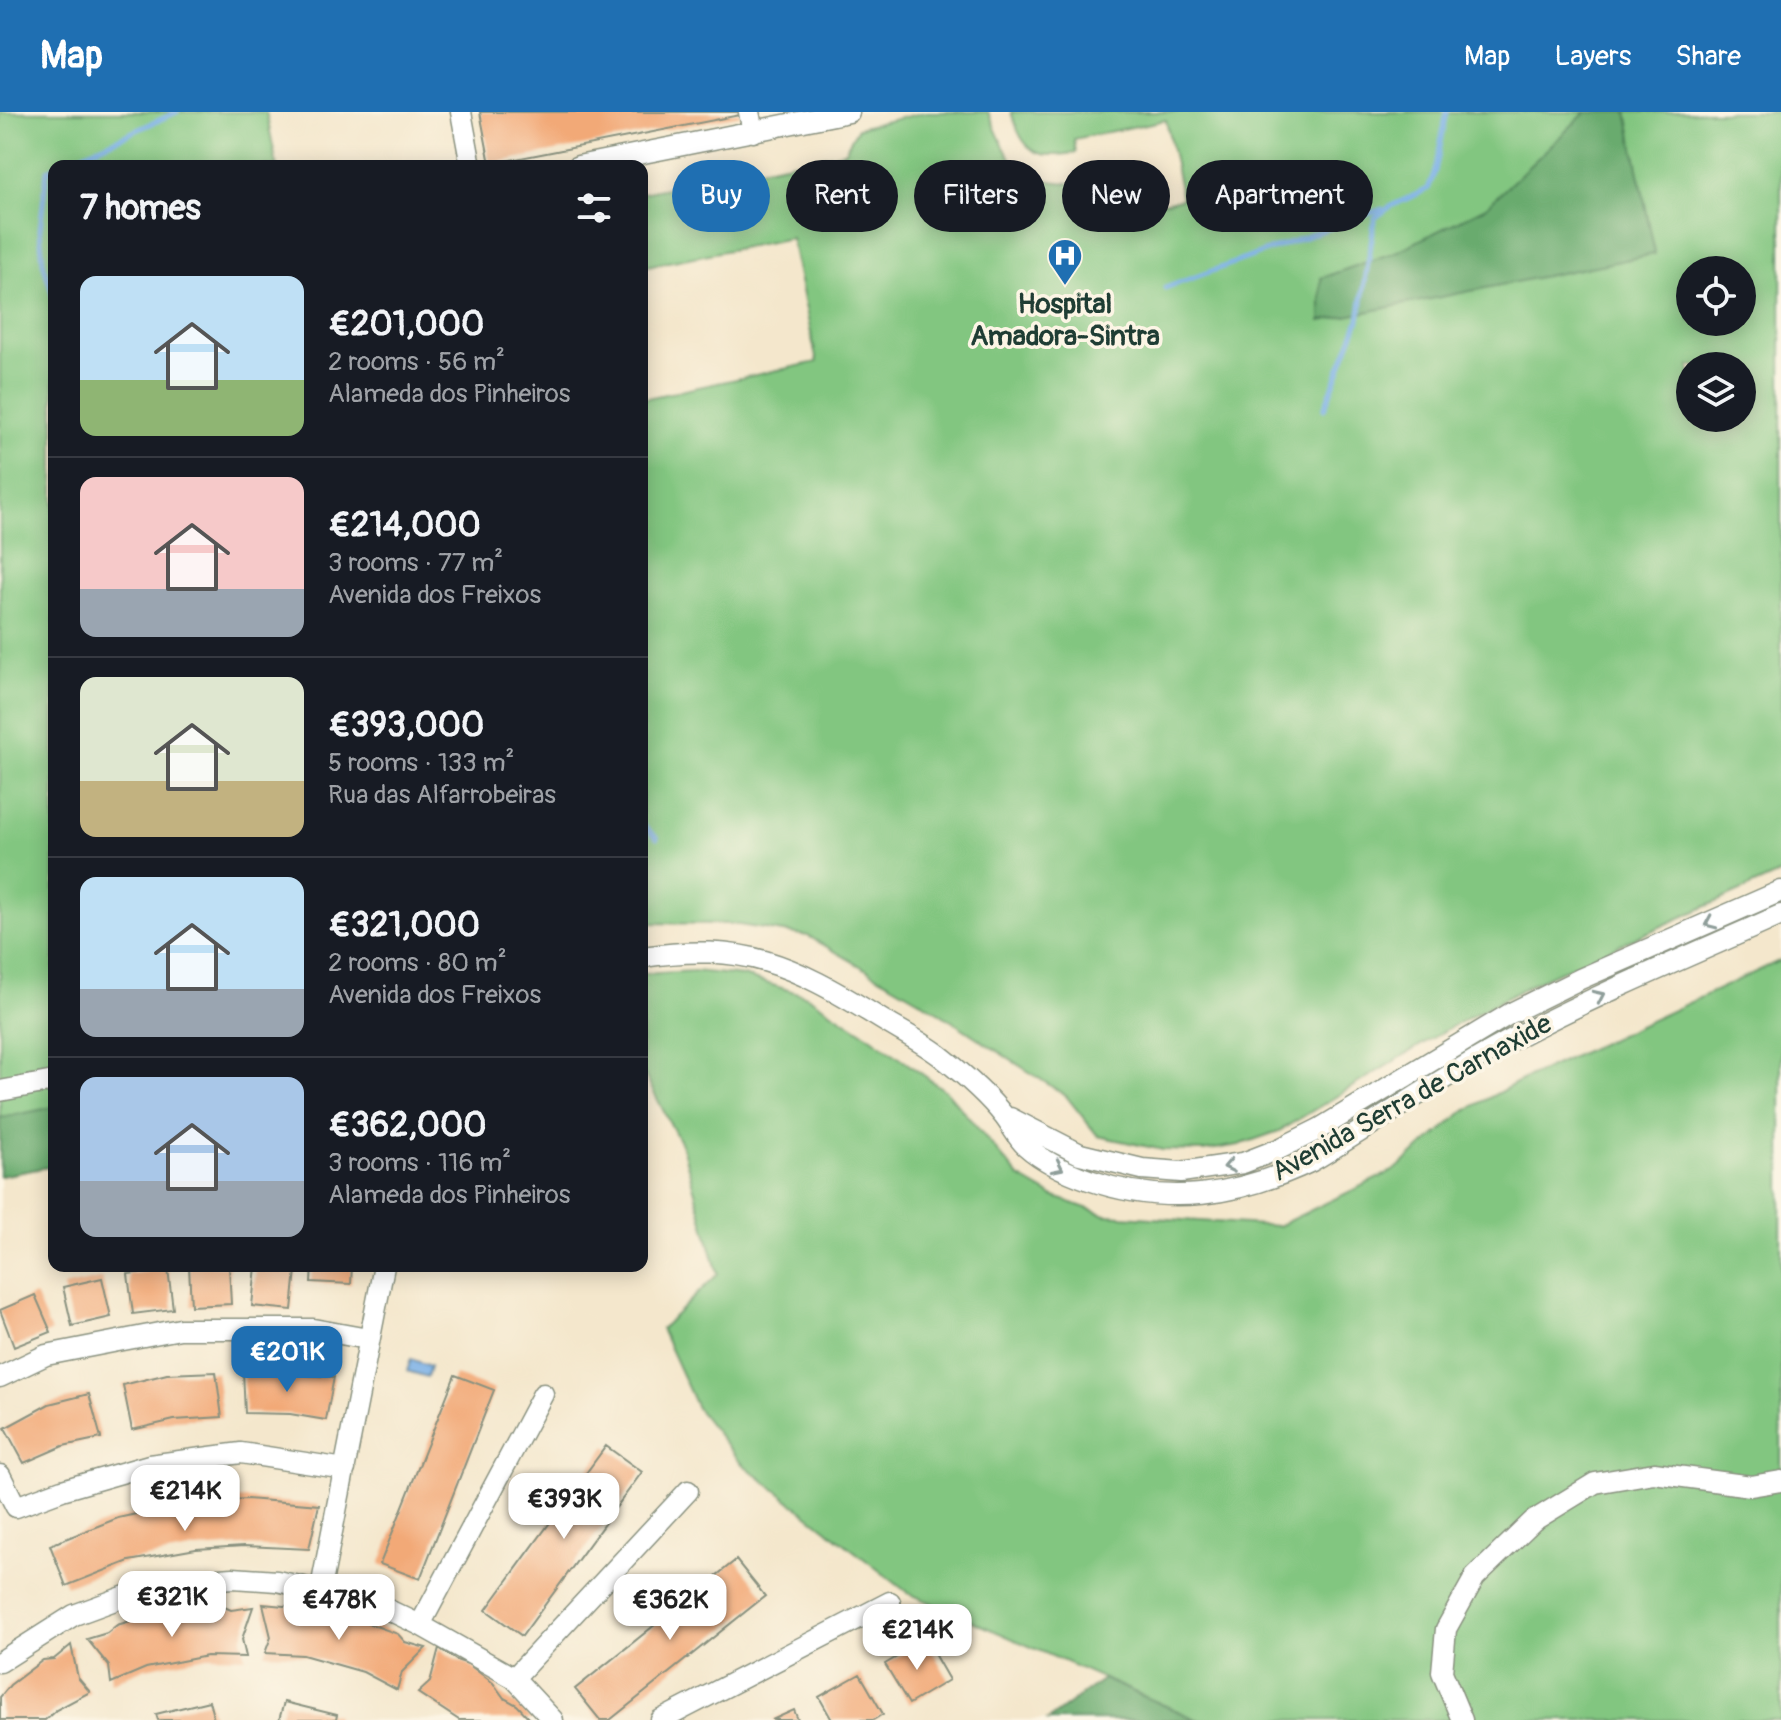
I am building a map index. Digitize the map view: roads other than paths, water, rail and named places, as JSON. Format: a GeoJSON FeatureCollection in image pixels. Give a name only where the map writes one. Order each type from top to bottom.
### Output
{"type":"FeatureCollection","features":[{"type":"Feature","properties":{"kind":"street"},"geometry":{"type":"LineString","coordinates":[[461,112],[470,160]]}},
{"type":"Feature","properties":{"kind":"street"},"geometry":{"type":"LineString","coordinates":[[602,160],[751,122],[849,112]]}},
{"type":"Feature","properties":{"kind":"street","name":"Avenida Serra de Carnaxide"},"geometry":{"type":"LineString","coordinates":[[1003,1114],[1067,1148],[1110,1163],[1181,1172],[1243,1163],[1319,1129],[1511,1013],[1580,979],[1781,891]]}},
{"type":"Feature","properties":{"kind":"street","name":"Avenida Serra de Carnaxide"},"geometry":{"type":"LineString","coordinates":[[648,956],[686,952],[733,953],[791,969],[818,981],[943,1057],[1003,1114],[1024,1144],[1044,1160],[1074,1175],[1108,1186],[1144,1193],[1187,1196],[1259,1184],[1312,1161],[1524,1033],[1596,997],[1781,915]]}},
{"type":"Feature","properties":{"kind":"street"},"geometry":{"type":"LineString","coordinates":[[0,1091],[48,1082]]}},
{"type":"Feature","properties":{"kind":"street"},"geometry":{"type":"LineString","coordinates":[[321,1588],[383,1272]]}},
{"type":"Feature","properties":{"kind":"street"},"geometry":{"type":"LineString","coordinates":[[0,1377],[46,1355],[180,1329],[313,1329],[368,1339]]}},
{"type":"Feature","properties":{"kind":"street"},"geometry":{"type":"LineString","coordinates":[[420,1625],[543,1394]]}},
{"type":"Feature","properties":{"kind":"street"},"geometry":{"type":"LineString","coordinates":[[0,1475],[16,1507],[149,1465],[241,1453],[345,1469]]}},
{"type":"Feature","properties":{"kind":"street"},"geometry":{"type":"LineString","coordinates":[[1462,1720],[1442,1672],[1446,1629],[1475,1577],[1533,1521],[1595,1483],[1654,1473],[1751,1486],[1781,1481]]}},
{"type":"Feature","properties":{"kind":"street"},"geometry":{"type":"LineString","coordinates":[[514,1678],[688,1491]]}},
{"type":"Feature","properties":{"kind":"street"},"geometry":{"type":"LineString","coordinates":[[0,1662],[74,1615],[145,1589],[189,1581],[233,1578],[277,1581],[321,1588],[372,1602],[420,1625],[514,1678],[553,1720]]}},
{"type":"Feature","properties":{"kind":"street"},"geometry":{"type":"LineString","coordinates":[[661,1720],[890,1602]]}},
{"type":"Feature","properties":{"kind":"water"},"geometry":{"type":"Polygon","coordinates":[[[411,1359],[430,1366],[427,1377],[407,1371],[411,1359]]]}},
{"type":"Feature","properties":{"kind":"waterway"},"geometry":{"type":"LineString","coordinates":[[70,160],[177,112]]}},
{"type":"Feature","properties":{"kind":"waterway"},"geometry":{"type":"LineString","coordinates":[[1324,409],[1359,320],[1375,218],[1391,206],[1428,189],[1435,171],[1447,112]]}},
{"type":"Feature","properties":{"kind":"waterway"},"geometry":{"type":"LineString","coordinates":[[48,170],[40,230],[48,279]]}},
{"type":"Feature","properties":{"kind":"waterway"},"geometry":{"type":"LineString","coordinates":[[1165,288],[1382,209]]}},
{"type":"Feature","properties":{"kind":"waterway"},"geometry":{"type":"LineString","coordinates":[[648,830],[657,838]]}},
{"type":"Feature","properties":{"kind":"place","name":"Hospital Amadora-Sintra"},"geometry":{"type":"Point","coordinates":[1065,287]}}]}
